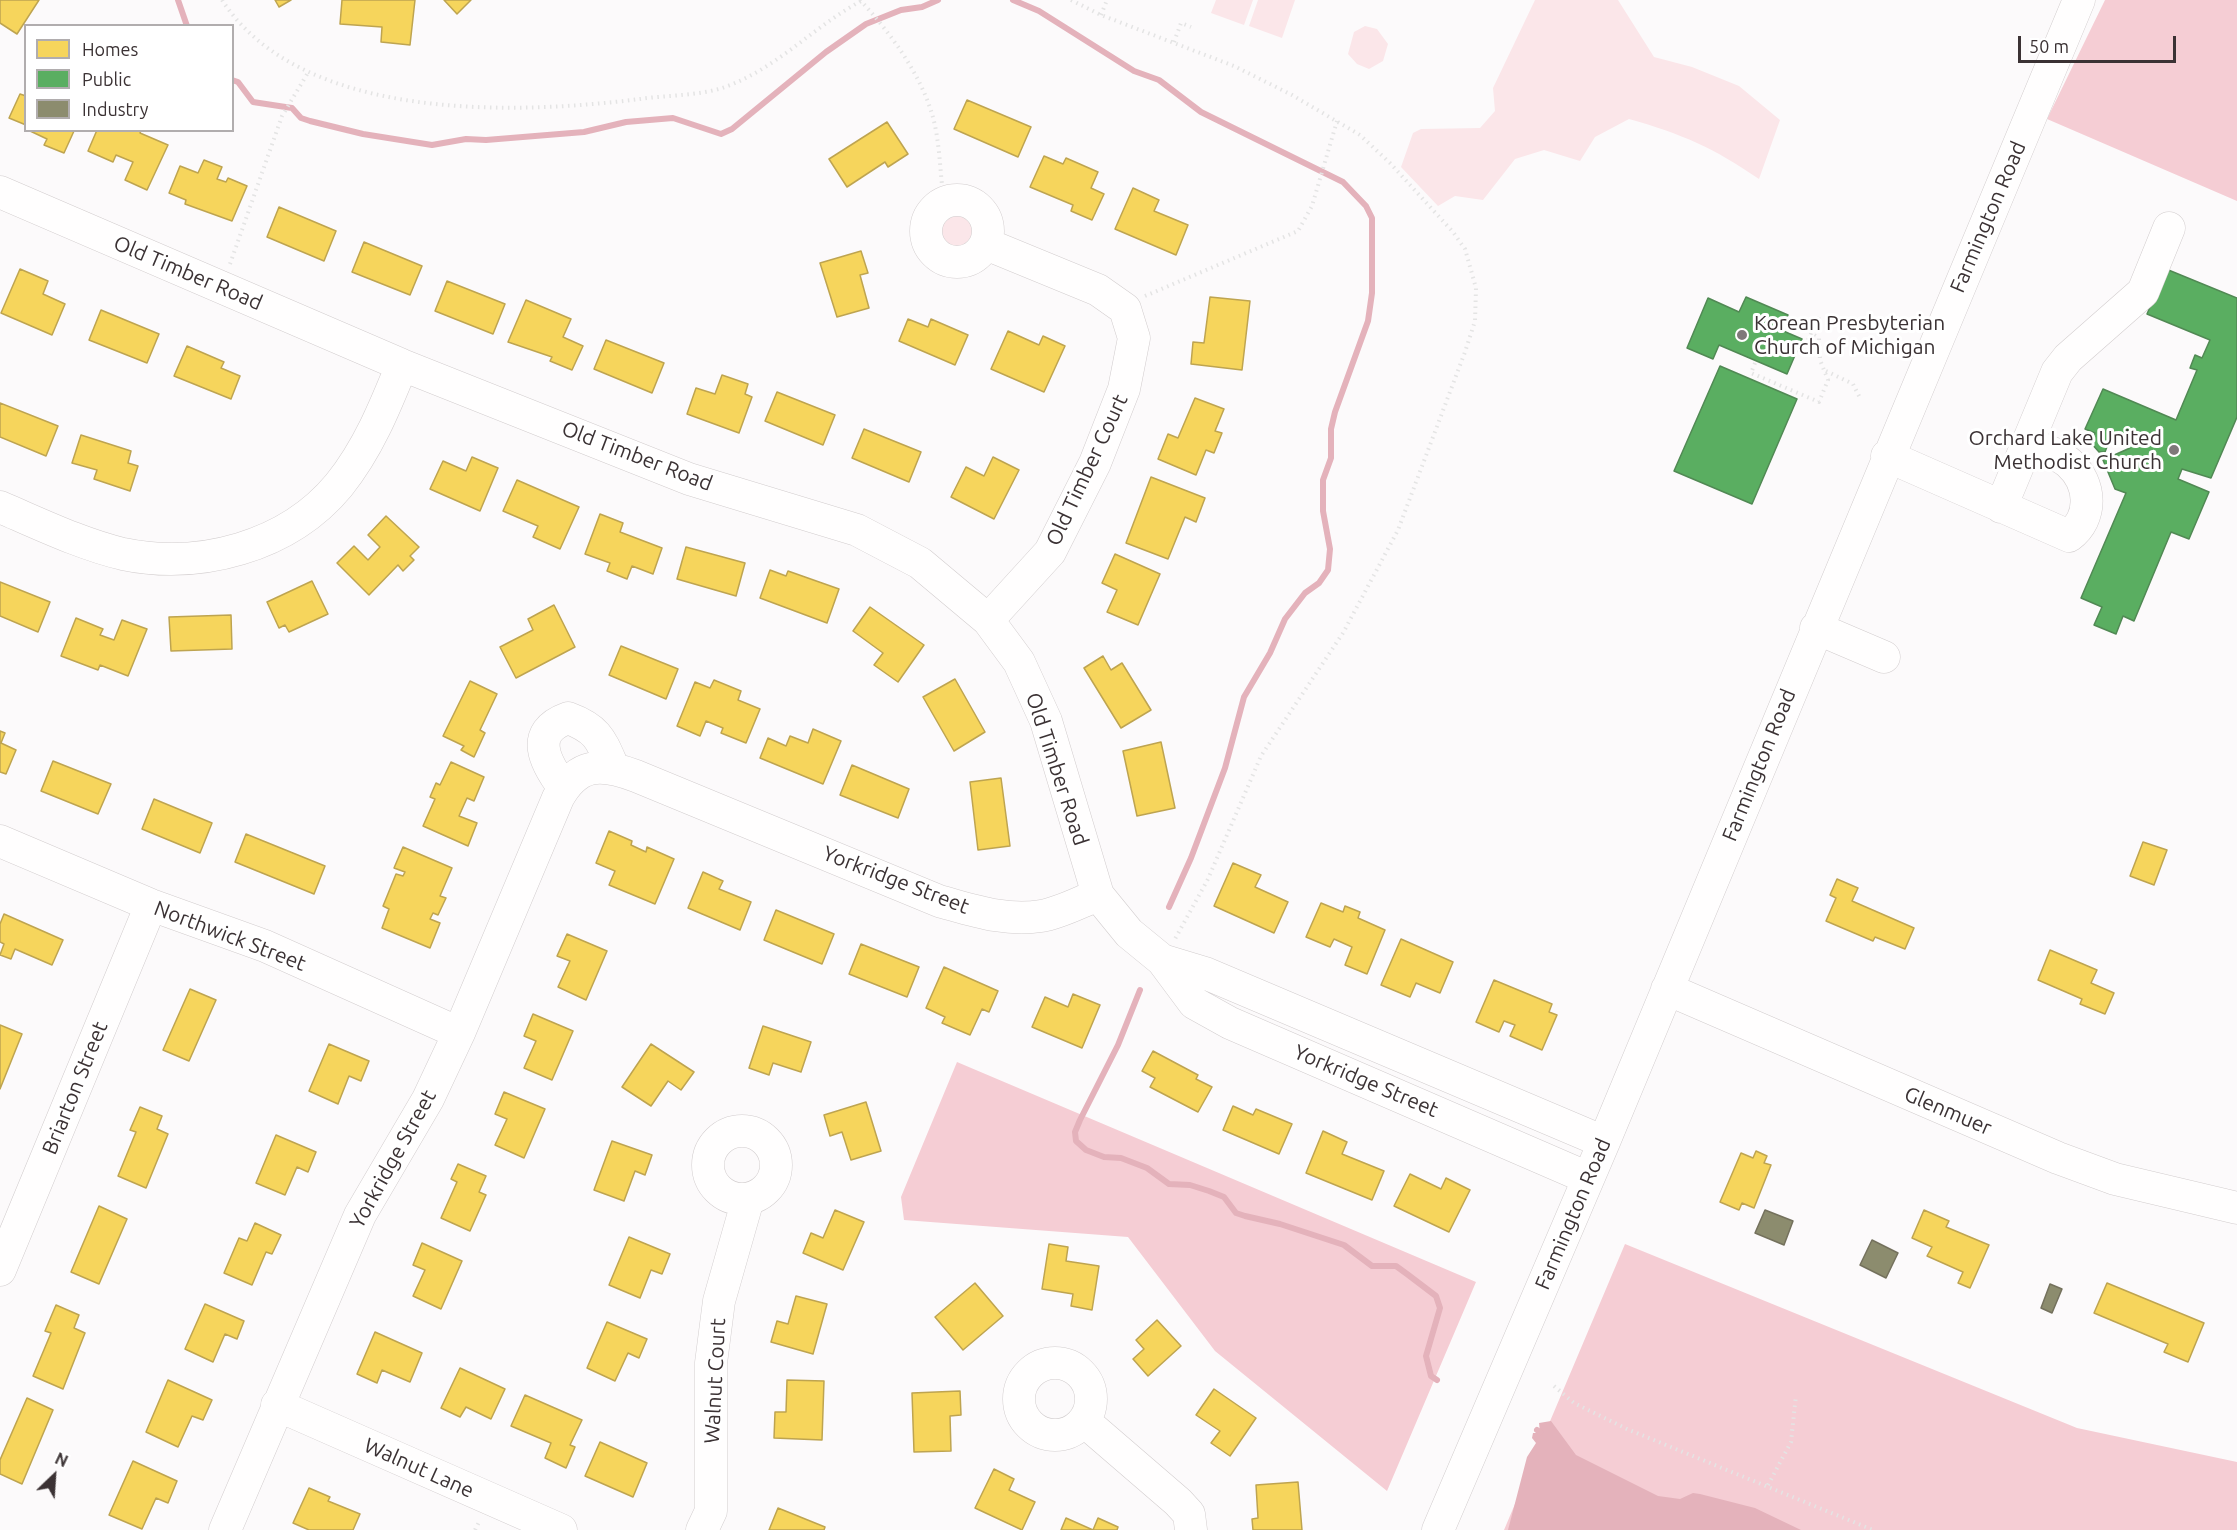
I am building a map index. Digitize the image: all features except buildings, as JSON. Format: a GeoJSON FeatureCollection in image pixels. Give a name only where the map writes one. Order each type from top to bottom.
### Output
{"type":"FeatureCollection","features":[{"type":"Feature","properties":{"kind":"street","name":"Farmington Road"},"geometry":{"type":"LineString","coordinates":[[1438,1530],[1604,1142],[1887,456],[2079,0]]}},
{"type":"Feature","properties":{"kind":"street","name":"Old Timber Road"},"geometry":{"type":"LineString","coordinates":[[0,192],[402,364],[689,479],[856,530],[920,562],[988,620],[1019,662],[1046,722],[1098,895]]}},
{"type":"Feature","properties":{"kind":"street"},"geometry":{"type":"LineString","coordinates":[[965,200],[982,211],[989,231],[986,244],[975,258],[965,262],[944,260],[929,246],[926,226],[929,216],[944,202],[965,200]]}},
{"type":"Feature","properties":{"kind":"street"},"geometry":{"type":"LineString","coordinates":[[2001,507],[2057,372],[2068,358],[2143,292],[2169,228]]}},
{"type":"Feature","properties":{"kind":"street"},"geometry":{"type":"LineString","coordinates":[[986,244],[1098,290],[1125,309]]}},
{"type":"Feature","properties":{"kind":"street","name":"Old Timber Court"},"geometry":{"type":"LineString","coordinates":[[988,620],[1050,552],[1095,463],[1124,389],[1134,338],[1125,309]]}},
{"type":"Feature","properties":{"kind":"street"},"geometry":{"type":"LineString","coordinates":[[0,507],[91,545],[153,559],[202,558],[258,543],[302,518],[337,488],[373,432],[402,364]]}},
{"type":"Feature","properties":{"kind":"street"},"geometry":{"type":"LineString","coordinates":[[1887,456],[2069,536],[2081,527],[2086,514],[2087,495],[2071,465],[2059,456],[2027,443]]}},
{"type":"Feature","properties":{"kind":"street"},"geometry":{"type":"LineString","coordinates":[[1816,628],[1884,657]]}},
{"type":"Feature","properties":{"kind":"street"},"geometry":{"type":"LineString","coordinates":[[564,788],[550,769],[543,749],[546,736],[555,723],[568,718],[588,725],[600,739],[613,768]]}},
{"type":"Feature","properties":{"kind":"street","name":"Yorkridge Street"},"geometry":{"type":"LineString","coordinates":[[225,1530],[360,1215],[420,1113],[459,1033],[564,788],[572,777],[597,767],[613,768],[939,901],[986,914],[1012,918],[1042,916],[1098,895],[1130,933],[1162,960],[1194,1003],[1230,1023],[1588,1178]]}},
{"type":"Feature","properties":{"kind":"street","name":"Northwick Street"},"geometry":{"type":"LineString","coordinates":[[0,841],[151,905],[265,946],[459,1033]]}},
{"type":"Feature","properties":{"kind":"street","name":"Briarton Street"},"geometry":{"type":"LineString","coordinates":[[0,1270],[151,905]]}},
{"type":"Feature","properties":{"kind":"street","name":"Yorkridge Street"},"geometry":{"type":"LineString","coordinates":[[1162,960],[1205,973],[1604,1142]]}},
{"type":"Feature","properties":{"kind":"street","name":"Glenmuer"},"geometry":{"type":"LineString","coordinates":[[1666,989],[2058,1158],[2115,1179],[2237,1208]]}},
{"type":"Feature","properties":{"kind":"street"},"geometry":{"type":"LineString","coordinates":[[1335,1067],[1350,1034]]}},
{"type":"Feature","properties":{"kind":"street","name":"Walnut Court"},"geometry":{"type":"LineString","coordinates":[[702,1530],[711,1511],[711,1363],[719,1301],[748,1199]]}},
{"type":"Feature","properties":{"kind":"street","name":"Walnut Lane"},"geometry":{"type":"LineString","coordinates":[[277,1405],[561,1530]]}},
{"type":"Feature","properties":{"kind":"street"},"geometry":{"type":"LineString","coordinates":[[1084,1421],[1178,1502],[1189,1514],[1191,1530]]}},
{"type":"Feature","properties":{"kind":"path"},"geometry":{"type":"LineString","coordinates":[[222,0],[247,31],[272,50],[309,71],[352,88],[404,101],[454,107],[519,109],[577,106],[708,91],[751,77],[862,0],[917,79],[933,114],[944,202]]}},
{"type":"Feature","properties":{"kind":"path"},"geometry":{"type":"LineString","coordinates":[[1071,0],[1101,15],[1234,66],[1360,135],[1390,163],[1453,232],[1465,249],[1476,288],[1474,321],[1398,530],[1343,633],[1261,756],[1208,879],[1162,960]]}},
{"type":"Feature","properties":{"kind":"path"},"geometry":{"type":"LineString","coordinates":[[1101,15],[1107,0]]}},
{"type":"Feature","properties":{"kind":"path"},"geometry":{"type":"LineString","coordinates":[[1174,42],[1181,23],[1191,27]]}},
{"type":"Feature","properties":{"kind":"path"},"geometry":{"type":"LineString","coordinates":[[222,287],[282,116],[309,71]]}},
{"type":"Feature","properties":{"kind":"path"},"geometry":{"type":"LineString","coordinates":[[1125,309],[1154,291],[1298,231],[1308,214],[1337,121]]}},
{"type":"Feature","properties":{"kind":"path"},"geometry":{"type":"LineString","coordinates":[[1808,340],[1819,317]]}},
{"type":"Feature","properties":{"kind":"path"},"geometry":{"type":"LineString","coordinates":[[1755,363],[1751,373],[1819,402],[1828,380],[1820,360],[1819,338],[1811,333]]}},
{"type":"Feature","properties":{"kind":"path"},"geometry":{"type":"LineString","coordinates":[[1826,371],[1853,384],[1860,398]]}},
{"type":"Feature","properties":{"kind":"path"},"geometry":{"type":"LineString","coordinates":[[1554,1386],[1574,1403],[1627,1429],[1768,1485],[1872,1530]]}},
{"type":"Feature","properties":{"kind":"path"},"geometry":{"type":"LineString","coordinates":[[1768,1485],[1791,1442],[1796,1395]]}},
{"type":"Feature","properties":{"kind":"shaded area"},"geometry":{"type":"Polygon","coordinates":[[[1216,0],[1253,0],[1244,25],[1211,13],[1216,0]]]}},
{"type":"Feature","properties":{"kind":"shaded area"},"geometry":{"type":"Polygon","coordinates":[[[1258,0],[1295,0],[1282,38],[1249,26],[1258,0]]]}},
{"type":"Feature","properties":{"kind":"shaded area"},"geometry":{"type":"Polygon","coordinates":[[[1535,0],[1618,0],[1654,57],[1692,67],[1739,86],[1780,120],[1759,179],[1697,143],[1629,119],[1595,137],[1580,161],[1544,150],[1515,159],[1483,200],[1455,196],[1438,206],[1401,167],[1413,133],[1421,129],[1480,128],[1495,111],[1493,88],[1535,0]]]}},
{"type":"Feature","properties":{"kind":"shaded area"},"geometry":{"type":"Polygon","coordinates":[[[2105,0],[2237,0],[2237,201],[2047,119],[2105,0]]]}},
{"type":"Feature","properties":{"kind":"shaded area"},"geometry":{"type":"Polygon","coordinates":[[[1365,26],[1377,29],[1388,44],[1383,61],[1369,69],[1357,64],[1348,54],[1354,32],[1365,26]]]}},
{"type":"Feature","properties":{"kind":"shaded area"},"geometry":{"type":"Polygon","coordinates":[[[957,214],[970,219],[975,232],[970,245],[957,250],[944,245],[939,232],[944,219],[957,214]]]}},
{"type":"Feature","properties":{"kind":"shaded area"},"geometry":{"type":"Polygon","coordinates":[[[957,1062],[1476,1282],[1387,1491],[1215,1351],[1128,1237],[904,1220],[901,1197],[957,1062]]]}},
{"type":"Feature","properties":{"kind":"shaded area"},"geometry":{"type":"Polygon","coordinates":[[[1625,1244],[2077,1428],[2237,1462],[2237,1530],[1504,1530],[1625,1244]]]}},
{"type":"Feature","properties":{"kind":"shaded area"},"geometry":{"type":"Polygon","coordinates":[[[1551,1421],[1576,1455],[1658,1496],[1680,1499],[1693,1493],[1700,1494],[1755,1508],[1801,1530],[1508,1530],[1527,1457],[1536,1443],[1532,1438],[1533,1433],[1540,1433],[1539,1423],[1551,1421]]]}},
{"type":"Feature","properties":{"kind":"waterway"},"geometry":{"type":"LineString","coordinates":[[178,0],[186,24]]}},
{"type":"Feature","properties":{"kind":"waterway"},"geometry":{"type":"LineString","coordinates":[[234,81],[238,82],[253,102],[292,108],[301,118],[310,121],[363,134],[432,145],[466,139],[486,140],[584,132],[626,122],[673,118],[721,134],[732,129],[826,52],[866,24],[901,10],[922,7],[938,0]]}},
{"type":"Feature","properties":{"kind":"waterway"},"geometry":{"type":"LineString","coordinates":[[1013,0],[1039,11],[1134,71],[1159,80],[1201,112],[1343,182],[1366,206],[1372,218],[1372,293],[1368,321],[1335,412],[1331,429],[1331,458],[1323,480],[1323,511],[1330,549],[1328,570],[1319,583],[1305,593],[1285,619],[1270,653],[1244,697],[1225,768],[1191,858],[1169,907]]}},
{"type":"Feature","properties":{"kind":"waterway"},"geometry":{"type":"LineString","coordinates":[[1140,990],[1118,1045],[1080,1120],[1075,1132],[1076,1141],[1086,1150],[1104,1157],[1121,1158],[1147,1168],[1169,1184],[1190,1185],[1224,1197],[1236,1213],[1280,1224],[1344,1245],[1372,1266],[1396,1266],[1436,1296],[1440,1308],[1426,1356],[1431,1376],[1437,1380]]}},
{"type":"Feature","properties":{"kind":"place","name":"Korean Presbyterian Church of Michigan"},"geometry":{"type":"Point","coordinates":[1742,335]}},
{"type":"Feature","properties":{"kind":"place","name":"Orchard Lake United Methodist Church"},"geometry":{"type":"Point","coordinates":[2174,450]}}]}
